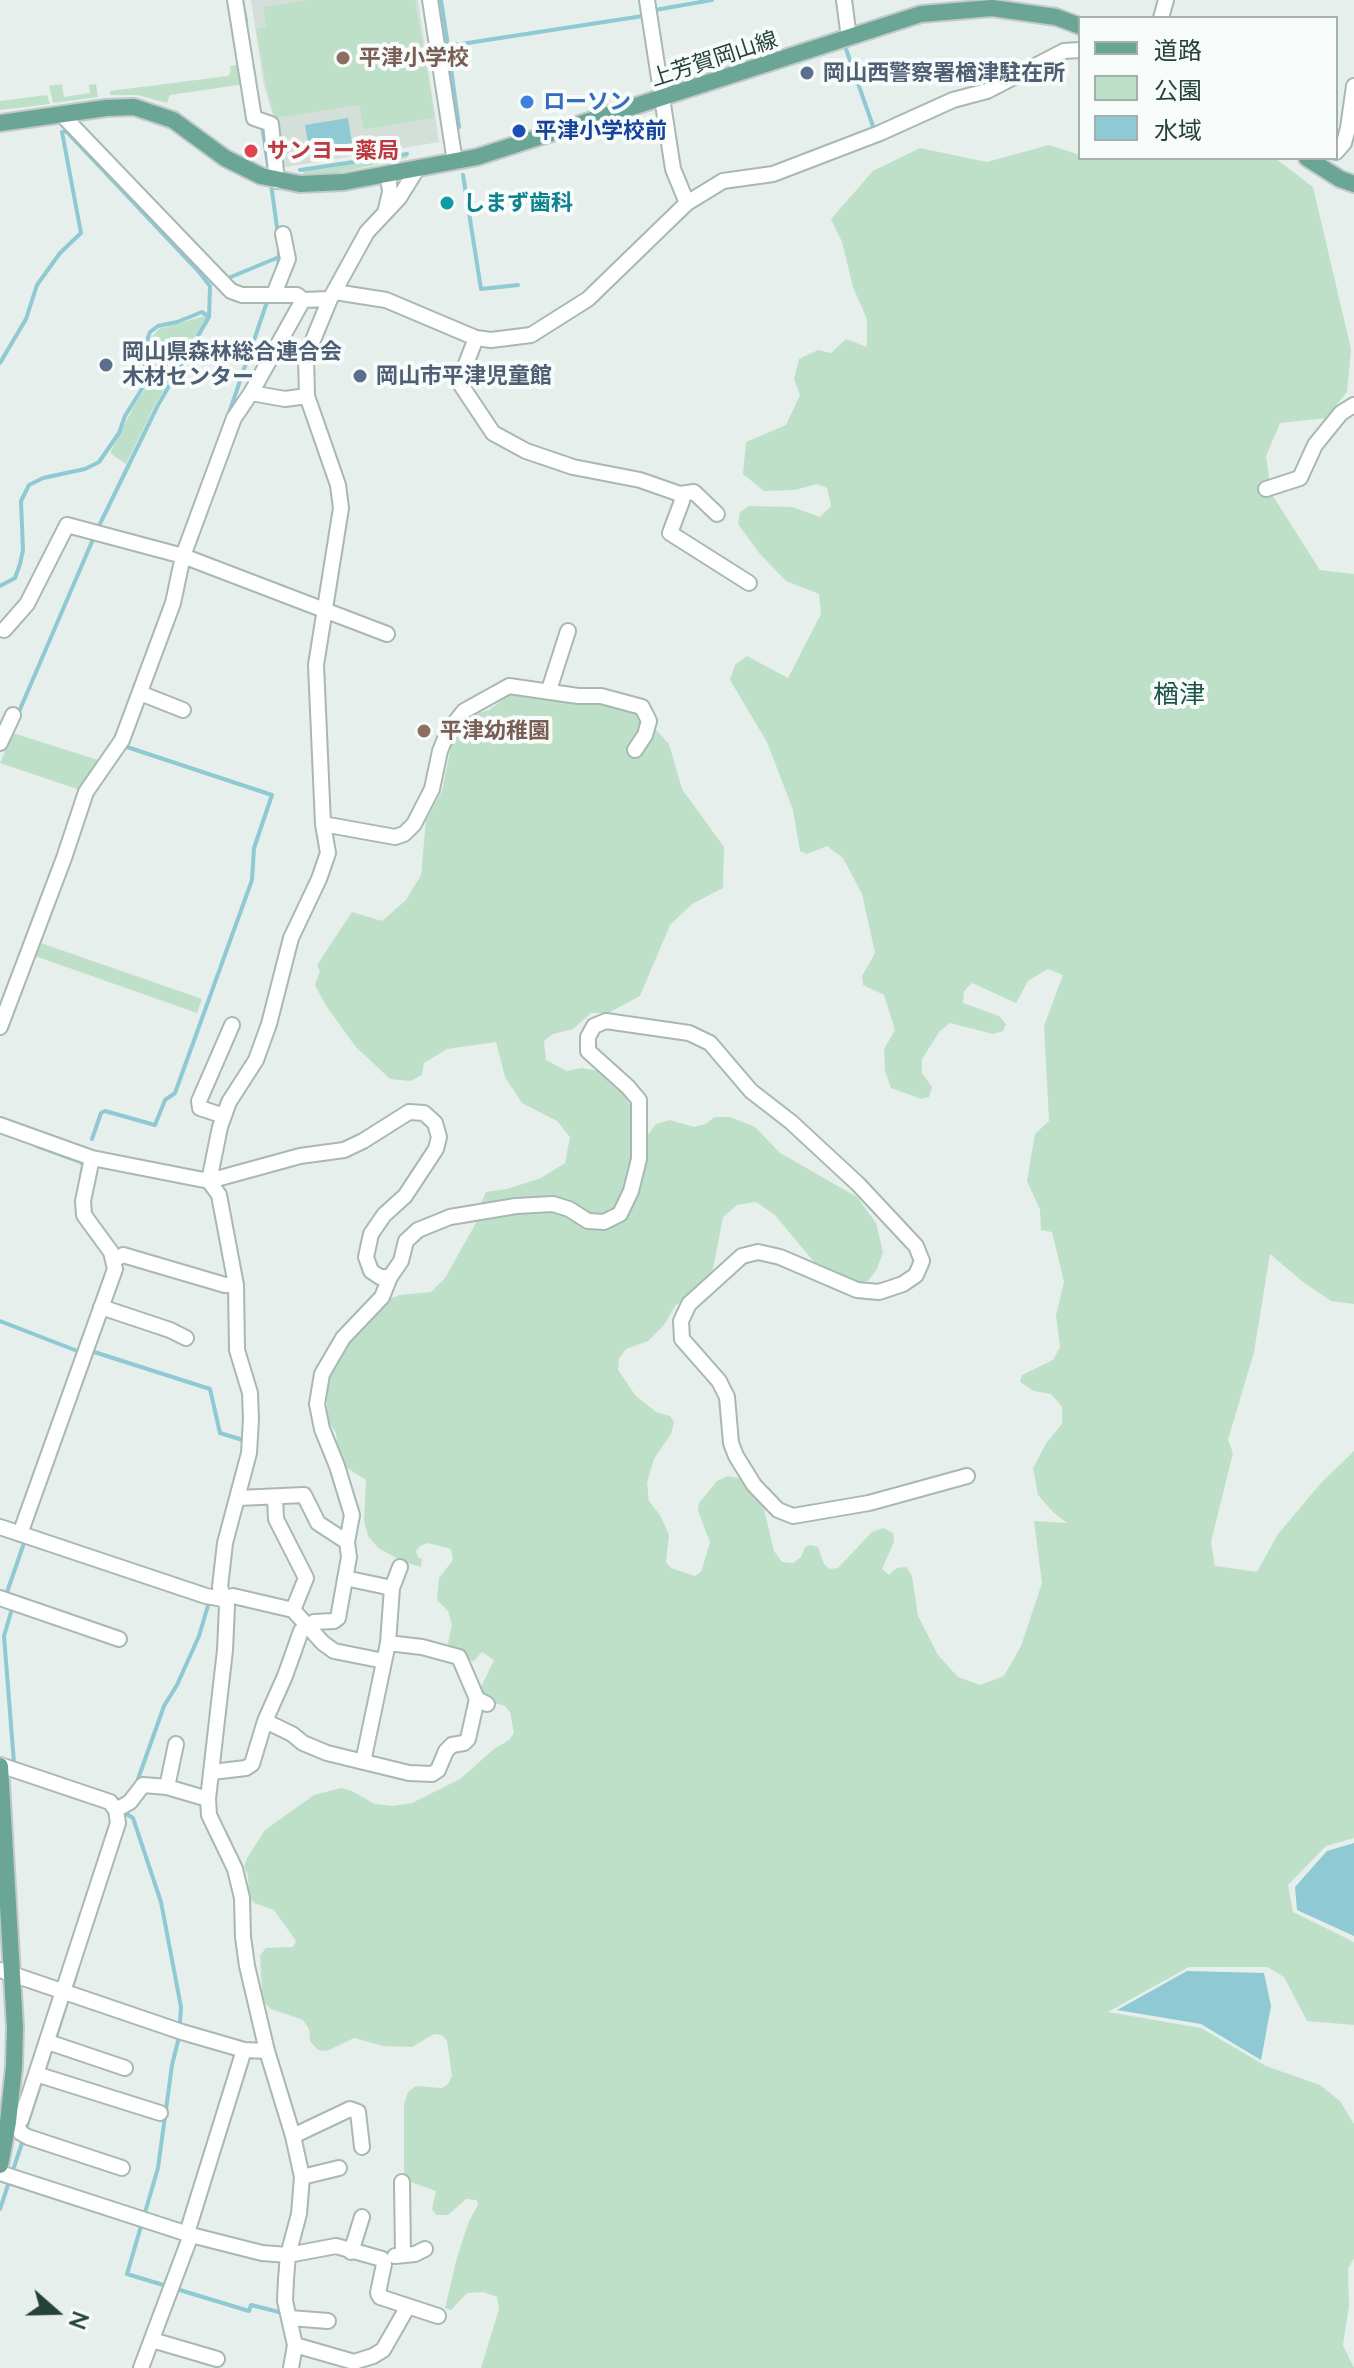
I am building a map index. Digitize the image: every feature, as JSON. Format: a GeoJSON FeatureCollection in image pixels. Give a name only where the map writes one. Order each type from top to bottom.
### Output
{"type":"FeatureCollection","features":[{"type":"Feature","properties":{"kind":"main road","name":"上芳賀岡山線"},"geometry":{"type":"LineString","coordinates":[[0,123],[134,107],[156,113],[188,129],[243,169],[271,179],[300,184],[344,182],[455,162],[554,134],[921,14],[992,8],[1028,11],[1078,25]]}},
{"type":"Feature","properties":{"kind":"main road"},"geometry":{"type":"LineString","coordinates":[[1327,164],[1354,184]]}},
{"type":"Feature","properties":{"kind":"main road"},"geometry":{"type":"LineString","coordinates":[[0,1765],[6,1972],[18,2129],[6,2173]]}},
{"type":"Feature","properties":{"kind":"street"},"geometry":{"type":"LineString","coordinates":[[235,0],[254,118],[271,124],[274,133],[271,179]]}},
{"type":"Feature","properties":{"kind":"street"},"geometry":{"type":"LineString","coordinates":[[430,0],[455,162]]}},
{"type":"Feature","properties":{"kind":"street"},"geometry":{"type":"LineString","coordinates":[[844,0],[849,38]]}},
{"type":"Feature","properties":{"kind":"street"},"geometry":{"type":"LineString","coordinates":[[649,8],[660,99],[673,169],[687,203]]}},
{"type":"Feature","properties":{"kind":"street"},"geometry":{"type":"LineString","coordinates":[[64,114],[221,282],[242,295],[297,295],[303,300],[333,296],[386,300],[476,338],[491,340],[531,335],[588,299],[687,203],[723,181],[773,174],[880,133],[953,100],[987,91],[1064,51],[1078,50]]}},
{"type":"Feature","properties":{"kind":"street"},"geometry":{"type":"LineString","coordinates":[[1338,150],[1344,143],[1348,128],[1354,86]]}},
{"type":"Feature","properties":{"kind":"street"},"geometry":{"type":"LineString","coordinates":[[291,2368],[295,2345],[285,2301],[288,2255],[299,2214],[302,2177],[247,1966],[242,1898],[235,1869],[209,1815],[208,1799],[225,1650],[227,1606],[220,1587],[225,1543],[249,1453],[251,1419],[250,1393],[237,1350],[236,1285],[219,1195],[209,1181],[229,1102],[256,1060],[269,1024],[291,938],[328,853],[323,824],[316,665],[341,508],[338,485],[307,396],[306,357],[333,296],[367,232],[399,198],[417,169]]}},
{"type":"Feature","properties":{"kind":"street"},"geometry":{"type":"LineString","coordinates":[[386,210],[390,192],[388,175]]}},
{"type":"Feature","properties":{"kind":"street"},"geometry":{"type":"LineString","coordinates":[[271,294],[288,259],[283,234]]}},
{"type":"Feature","properties":{"kind":"street"},"geometry":{"type":"LineString","coordinates":[[0,1027],[86,792],[120,744],[140,693],[173,603],[180,555],[234,418],[303,300]]}},
{"type":"Feature","properties":{"kind":"street"},"geometry":{"type":"LineString","coordinates":[[476,338],[459,382],[493,433],[526,451],[573,467],[640,480],[680,494],[694,492],[717,514]]}},
{"type":"Feature","properties":{"kind":"street"},"geometry":{"type":"LineString","coordinates":[[251,393],[285,399],[307,396]]}},
{"type":"Feature","properties":{"kind":"street"},"geometry":{"type":"LineString","coordinates":[[1266,489],[1300,478],[1315,445],[1341,413],[1354,405]]}},
{"type":"Feature","properties":{"kind":"street"},"geometry":{"type":"LineString","coordinates":[[680,494],[682,501],[670,533],[749,583]]}},
{"type":"Feature","properties":{"kind":"street"},"geometry":{"type":"LineString","coordinates":[[4,630],[27,604],[67,525],[180,555],[387,634]]}},
{"type":"Feature","properties":{"kind":"street"},"geometry":{"type":"LineString","coordinates":[[549,690],[568,631]]}},
{"type":"Feature","properties":{"kind":"street"},"geometry":{"type":"LineString","coordinates":[[323,824],[395,837],[404,834],[414,824],[432,789],[448,731],[464,711],[509,686],[578,696],[601,696],[642,707],[649,721],[645,735],[635,750]]}},
{"type":"Feature","properties":{"kind":"street"},"geometry":{"type":"LineString","coordinates":[[140,693],[183,710]]}},
{"type":"Feature","properties":{"kind":"street"},"geometry":{"type":"LineString","coordinates":[[0,743],[13,715]]}},
{"type":"Feature","properties":{"kind":"street"},"geometry":{"type":"LineString","coordinates":[[212,1772],[246,1768],[252,1764],[265,1721],[301,1631],[307,1626],[338,1618],[349,1557],[347,1542],[352,1515],[322,1429],[317,1404],[322,1374],[343,1338],[382,1297],[401,1261],[406,1241],[418,1230],[450,1217],[516,1206],[553,1204],[569,1209],[588,1221],[604,1222],[620,1214],[631,1191],[639,1159],[639,1100],[588,1051],[588,1037],[594,1026],[606,1021],[689,1033],[710,1043],[751,1091],[791,1122],[858,1184],[916,1246],[922,1261],[916,1275],[903,1284],[879,1292],[857,1290],[780,1257],[758,1252],[742,1256],[689,1304],[681,1321],[682,1339],[719,1381],[727,1397],[731,1443],[754,1485],[778,1510],[793,1516],[869,1503],[967,1476]]}},
{"type":"Feature","properties":{"kind":"street"},"geometry":{"type":"LineString","coordinates":[[224,1116],[200,1108],[199,1101],[232,1025]]}},
{"type":"Feature","properties":{"kind":"street"},"geometry":{"type":"LineString","coordinates":[[0,1125],[92,1158],[209,1181],[300,1156],[344,1150],[409,1112],[424,1113],[435,1123],[439,1137],[436,1149],[405,1196],[384,1215],[371,1234],[366,1257],[371,1271],[380,1277],[390,1277]]}},
{"type":"Feature","properties":{"kind":"street"},"geometry":{"type":"LineString","coordinates":[[92,1158],[83,1201],[84,1215],[111,1252],[118,1258],[225,1285],[236,1285]]}},
{"type":"Feature","properties":{"kind":"street"},"geometry":{"type":"LineString","coordinates":[[24,1535],[105,1308],[118,1258]]}},
{"type":"Feature","properties":{"kind":"street"},"geometry":{"type":"LineString","coordinates":[[105,1308],[186,1338]]}},
{"type":"Feature","properties":{"kind":"street"},"geometry":{"type":"LineString","coordinates":[[238,1498],[304,1495],[318,1523],[347,1542]]}},
{"type":"Feature","properties":{"kind":"street"},"geometry":{"type":"LineString","coordinates":[[275,1498],[276,1519],[306,1578],[293,1610]]}},
{"type":"Feature","properties":{"kind":"street"},"geometry":{"type":"LineString","coordinates":[[0,1527],[206,1596],[223,1599],[233,1596],[293,1610],[334,1651],[384,1661]]}},
{"type":"Feature","properties":{"kind":"street"},"geometry":{"type":"LineString","coordinates":[[363,1762],[388,1643],[392,1588],[400,1567]]}},
{"type":"Feature","properties":{"kind":"street"},"geometry":{"type":"LineString","coordinates":[[345,1578],[392,1588]]}},
{"type":"Feature","properties":{"kind":"street"},"geometry":{"type":"LineString","coordinates":[[0,1598],[119,1639]]}},
{"type":"Feature","properties":{"kind":"street"},"geometry":{"type":"LineString","coordinates":[[265,1721],[315,1748],[409,1773],[432,1774],[438,1770],[452,1745],[468,1739],[482,1702],[459,1657],[422,1647],[388,1643]]}},
{"type":"Feature","properties":{"kind":"street"},"geometry":{"type":"LineString","coordinates":[[167,1787],[176,1744]]}},
{"type":"Feature","properties":{"kind":"street"},"geometry":{"type":"LineString","coordinates":[[0,1765],[110,1802],[116,1810],[118,1823],[68,1994],[41,2075],[18,2129],[122,2168]]}},
{"type":"Feature","properties":{"kind":"street"},"geometry":{"type":"LineString","coordinates":[[116,1810],[130,1802],[143,1785],[167,1787],[208,1799]]}},
{"type":"Feature","properties":{"kind":"street"},"geometry":{"type":"LineString","coordinates":[[6,1972],[180,2031],[244,2050],[267,2051]]}},
{"type":"Feature","properties":{"kind":"street"},"geometry":{"type":"LineString","coordinates":[[52,2043],[125,2068]]}},
{"type":"Feature","properties":{"kind":"street"},"geometry":{"type":"LineString","coordinates":[[141,2368],[155,2341],[244,2050]]}},
{"type":"Feature","properties":{"kind":"street"},"geometry":{"type":"LineString","coordinates":[[41,2075],[160,2113]]}},
{"type":"Feature","properties":{"kind":"street"},"geometry":{"type":"LineString","coordinates":[[293,2136],[350,2109],[358,2112],[362,2147]]}},
{"type":"Feature","properties":{"kind":"street"},"geometry":{"type":"LineString","coordinates":[[302,2177],[339,2168]]}},
{"type":"Feature","properties":{"kind":"street"},"geometry":{"type":"LineString","coordinates":[[6,2173],[189,2234],[262,2253],[288,2255],[336,2246],[382,2259],[415,2254],[425,2249]]}},
{"type":"Feature","properties":{"kind":"street"},"geometry":{"type":"LineString","coordinates":[[402,2182],[403,2254]]}},
{"type":"Feature","properties":{"kind":"street"},"geometry":{"type":"LineString","coordinates":[[351,2252],[362,2217]]}},
{"type":"Feature","properties":{"kind":"street"},"geometry":{"type":"LineString","coordinates":[[382,2259],[380,2297],[438,2316]]}},
{"type":"Feature","properties":{"kind":"street"},"geometry":{"type":"LineString","coordinates":[[295,2345],[354,2362],[373,2356],[383,2350],[407,2308]]}},
{"type":"Feature","properties":{"kind":"street"},"geometry":{"type":"LineString","coordinates":[[290,2318],[328,2321]]}},
{"type":"Feature","properties":{"kind":"street"},"geometry":{"type":"LineString","coordinates":[[155,2341],[217,2359]]}},
{"type":"Feature","properties":{"kind":"shaded area","name":"平津小学校"},"geometry":{"type":"Polygon","coordinates":[[[251,0],[418,0],[439,142],[280,168],[278,132],[264,86],[251,0]]]}},
{"type":"Feature","properties":{"kind":"green space","name":"平津小学校"},"geometry":{"type":"Polygon","coordinates":[[[309,0],[415,0],[435,118],[364,129],[359,105],[275,118],[256,29],[266,27],[263,7],[309,0]]]}},
{"type":"Feature","properties":{"kind":"green space"},"geometry":{"type":"Polygon","coordinates":[[[242,64],[245,84],[170,95],[167,103],[137,95],[110,95],[110,91],[228,76],[230,66],[242,64]]]}},
{"type":"Feature","properties":{"kind":"green space"},"geometry":{"type":"Polygon","coordinates":[[[62,84],[64,97],[90,93],[89,85],[96,84],[98,97],[53,103],[49,86],[62,84]]]}},
{"type":"Feature","properties":{"kind":"green space"},"geometry":{"type":"Polygon","coordinates":[[[47,95],[50,104],[0,110],[0,101],[47,95]]]}},
{"type":"Feature","properties":{"kind":"green space"},"geometry":{"type":"Polygon","coordinates":[[[1049,145],[1078,154],[1078,160],[1278,160],[1313,187],[1351,349],[1347,392],[1326,418],[1280,423],[1266,456],[1271,493],[1320,570],[1354,574],[1354,1304],[1331,1301],[1270,1254],[1254,1352],[1228,1440],[1233,1453],[1211,1542],[1215,1566],[1257,1572],[1278,1534],[1321,1483],[1354,1451],[1354,1838],[1326,1846],[1288,1885],[1293,1912],[1354,1942],[1354,2025],[1307,2021],[1284,1977],[1267,1967],[1189,1967],[1108,2012],[1201,2028],[1266,2066],[1320,2085],[1340,2101],[1354,2124],[1354,2258],[1348,2269],[1349,2306],[1343,2345],[1354,2368],[481,2368],[499,2309],[497,2297],[483,2292],[467,2293],[451,2310],[445,2308],[456,2261],[469,2221],[478,2205],[477,2200],[466,2199],[448,2215],[436,2215],[432,2209],[436,2191],[405,2180],[404,2174],[404,2104],[408,2092],[416,2086],[442,2088],[448,2084],[452,2076],[447,2041],[442,2035],[434,2034],[412,2047],[383,2046],[354,2038],[327,2051],[318,2050],[310,2041],[309,2029],[303,2020],[271,2009],[265,2003],[260,1955],[266,1948],[293,1947],[296,1941],[274,1910],[254,1903],[249,1897],[248,1875],[244,1867],[265,1830],[314,1795],[341,1788],[375,1804],[393,1806],[412,1803],[460,1779],[514,1733],[510,1712],[505,1706],[491,1702],[484,1696],[481,1687],[494,1660],[482,1652],[474,1661],[468,1660],[450,1648],[448,1643],[452,1625],[448,1611],[437,1600],[439,1578],[453,1560],[451,1549],[428,1543],[420,1546],[416,1551],[422,1559],[421,1567],[378,1548],[368,1536],[364,1520],[366,1480],[342,1465],[336,1433],[328,1421],[326,1391],[329,1374],[350,1340],[386,1300],[400,1295],[431,1292],[445,1278],[477,1221],[518,1211],[555,1211],[586,1227],[603,1231],[625,1220],[637,1196],[646,1164],[647,1136],[656,1124],[670,1120],[694,1127],[706,1124],[714,1117],[730,1117],[755,1127],[780,1153],[857,1197],[876,1223],[883,1252],[877,1269],[868,1281],[855,1283],[828,1273],[814,1262],[775,1215],[756,1202],[737,1205],[723,1217],[711,1279],[676,1305],[664,1325],[648,1341],[626,1349],[619,1358],[618,1370],[636,1396],[656,1412],[670,1416],[674,1422],[671,1434],[654,1459],[647,1483],[649,1501],[669,1535],[666,1562],[671,1568],[695,1576],[701,1572],[710,1542],[698,1511],[699,1503],[717,1481],[728,1476],[739,1478],[764,1509],[774,1551],[782,1562],[793,1563],[810,1545],[818,1547],[824,1564],[830,1569],[838,1568],[872,1532],[883,1528],[893,1533],[894,1542],[882,1569],[889,1575],[897,1568],[906,1567],[912,1576],[918,1616],[938,1655],[958,1677],[980,1685],[1004,1676],[1021,1646],[1042,1583],[1034,1521],[1067,1523],[1038,1495],[1033,1468],[1047,1442],[1062,1424],[1062,1407],[1051,1394],[1034,1391],[1020,1382],[1022,1375],[1053,1360],[1060,1347],[1056,1315],[1064,1282],[1052,1232],[1041,1230],[1040,1210],[1027,1181],[1035,1134],[1049,1121],[1044,1026],[1063,975],[1048,969],[1028,981],[1016,1003],[972,983],[964,991],[963,1003],[999,1016],[1006,1024],[1003,1031],[993,1034],[950,1023],[940,1031],[922,1059],[922,1073],[932,1087],[929,1097],[921,1099],[891,1088],[885,1071],[884,1049],[895,1030],[884,995],[863,985],[862,976],[875,953],[862,894],[843,858],[827,846],[807,854],[800,851],[793,810],[767,742],[730,680],[735,665],[747,656],[788,678],[821,614],[819,594],[786,581],[760,554],[738,524],[740,512],[749,506],[792,507],[820,517],[831,506],[827,488],[817,484],[795,490],[764,491],[743,474],[746,442],[786,425],[800,395],[794,379],[799,359],[818,350],[831,353],[846,339],[867,347],[867,319],[853,287],[842,242],[831,219],[873,171],[920,148],[987,162],[1049,145]]]}},
{"type":"Feature","properties":{"kind":"green space"},"geometry":{"type":"Polygon","coordinates":[[[408,156],[337,173],[304,175],[303,171],[408,156]]]}},
{"type":"Feature","properties":{"kind":"green space"},"geometry":{"type":"Polygon","coordinates":[[[204,316],[207,318],[156,403],[126,464],[110,453],[148,385],[149,340],[159,329],[204,316]]]}},
{"type":"Feature","properties":{"kind":"green space"},"geometry":{"type":"Polygon","coordinates":[[[512,692],[601,700],[640,712],[669,744],[682,789],[724,847],[723,888],[692,904],[670,925],[640,996],[608,1013],[591,1013],[573,1029],[553,1034],[544,1041],[546,1060],[567,1071],[581,1068],[599,1071],[624,1091],[634,1117],[628,1180],[617,1209],[603,1218],[589,1217],[571,1206],[490,1207],[481,1203],[486,1192],[541,1178],[565,1163],[570,1137],[557,1121],[522,1103],[505,1077],[496,1042],[447,1049],[424,1063],[422,1075],[410,1081],[390,1079],[355,1046],[315,985],[320,971],[317,965],[352,912],[382,921],[406,900],[421,875],[426,820],[442,791],[453,736],[468,716],[489,710],[512,692]]]}},
{"type":"Feature","properties":{"kind":"green space"},"geometry":{"type":"Polygon","coordinates":[[[13,733],[101,761],[80,790],[0,763],[13,733]]]}},
{"type":"Feature","properties":{"kind":"green space"},"geometry":{"type":"Polygon","coordinates":[[[38,942],[202,999],[197,1013],[32,955],[38,942]]]}},
{"type":"Feature","properties":{"kind":"water"},"geometry":{"type":"Polygon","coordinates":[[[348,118],[352,143],[309,150],[305,125],[348,118]]]}},
{"type":"Feature","properties":{"kind":"water"},"geometry":{"type":"Polygon","coordinates":[[[1354,1843],[1354,1936],[1297,1910],[1295,1887],[1327,1851],[1354,1843]]]}},
{"type":"Feature","properties":{"kind":"water"},"geometry":{"type":"Polygon","coordinates":[[[1187,1971],[1264,1973],[1271,2006],[1261,2060],[1201,2024],[1117,2010],[1187,1971]]]}},
{"type":"Feature","properties":{"kind":"waterway"},"geometry":{"type":"LineString","coordinates":[[242,0],[246,21]]}},
{"type":"Feature","properties":{"kind":"waterway"},"geometry":{"type":"LineString","coordinates":[[441,0],[448,46],[643,16],[655,10],[712,0]]}},
{"type":"Feature","properties":{"kind":"waterway"},"geometry":{"type":"LineString","coordinates":[[448,46],[459,127]]}},
{"type":"Feature","properties":{"kind":"waterway"},"geometry":{"type":"LineString","coordinates":[[846,49],[874,129]]}},
{"type":"Feature","properties":{"kind":"waterway"},"geometry":{"type":"LineString","coordinates":[[658,118],[661,135]]}},
{"type":"Feature","properties":{"kind":"waterway"},"geometry":{"type":"LineString","coordinates":[[262,125],[269,172]]}},
{"type":"Feature","properties":{"kind":"waterway"},"geometry":{"type":"LineString","coordinates":[[0,363],[26,319],[37,285],[60,253],[81,233],[62,132],[66,131],[210,286],[209,317],[158,405],[97,530],[18,714]]}},
{"type":"Feature","properties":{"kind":"waterway"},"geometry":{"type":"LineString","coordinates":[[300,170],[407,154]]}},
{"type":"Feature","properties":{"kind":"waterway"},"geometry":{"type":"LineString","coordinates":[[463,175],[481,289],[518,285]]}},
{"type":"Feature","properties":{"kind":"waterway"},"geometry":{"type":"LineString","coordinates":[[271,184],[278,235]]}},
{"type":"Feature","properties":{"kind":"waterway"},"geometry":{"type":"LineString","coordinates":[[226,279],[279,257],[279,248]]}},
{"type":"Feature","properties":{"kind":"waterway"},"geometry":{"type":"LineString","coordinates":[[278,268],[279,257]]}},
{"type":"Feature","properties":{"kind":"waterway"},"geometry":{"type":"LineString","coordinates":[[227,419],[268,299]]}},
{"type":"Feature","properties":{"kind":"waterway"},"geometry":{"type":"LineString","coordinates":[[0,586],[15,578],[20,564],[23,550],[21,501],[29,485],[99,462],[119,433],[125,416],[145,384],[145,346],[150,332],[158,326],[202,312],[209,317]]}},
{"type":"Feature","properties":{"kind":"waterway"},"geometry":{"type":"LineString","coordinates":[[92,1139],[101,1113],[105,1111],[155,1125],[165,1100],[175,1093],[252,880],[254,848],[272,795],[124,746]]}},
{"type":"Feature","properties":{"kind":"waterway"},"geometry":{"type":"LineString","coordinates":[[37,1146],[81,1162],[79,1189]]}},
{"type":"Feature","properties":{"kind":"waterway"},"geometry":{"type":"LineString","coordinates":[[0,1321],[80,1352]]}},
{"type":"Feature","properties":{"kind":"waterway"},"geometry":{"type":"LineString","coordinates":[[91,1351],[210,1389],[220,1433],[246,1441]]}},
{"type":"Feature","properties":{"kind":"waterway"},"geometry":{"type":"LineString","coordinates":[[6,1595],[25,1540]]}},
{"type":"Feature","properties":{"kind":"waterway"},"geometry":{"type":"LineString","coordinates":[[138,1779],[164,1706],[199,1636],[209,1602]]}},
{"type":"Feature","properties":{"kind":"waterway"},"geometry":{"type":"LineString","coordinates":[[11,1612],[4,1636],[14,1763]]}},
{"type":"Feature","properties":{"kind":"waterway"},"geometry":{"type":"LineString","coordinates":[[125,1813],[133,1818],[161,1902],[181,2007],[158,2168],[127,2274],[249,2311],[251,2305],[283,2313]]}},
{"type":"Feature","properties":{"kind":"waterway"},"geometry":{"type":"LineString","coordinates":[[71,1991],[78,1968]]}},
{"type":"Feature","properties":{"kind":"waterway"},"geometry":{"type":"LineString","coordinates":[[55,2040],[68,1999]]}},
{"type":"Feature","properties":{"kind":"waterway"},"geometry":{"type":"LineString","coordinates":[[25,2131],[52,2048]]}},
{"type":"Feature","properties":{"kind":"waterway"},"geometry":{"type":"LineString","coordinates":[[12,2173],[23,2140]]}},
{"type":"Feature","properties":{"kind":"waterway"},"geometry":{"type":"LineString","coordinates":[[0,2209],[9,2182]]}},
{"type":"Feature","properties":{"kind":"place","name":"平津小学校"},"geometry":{"type":"Point","coordinates":[343,58]}},
{"type":"Feature","properties":{"kind":"place","name":"岡山西警察署楢津駐在所"},"geometry":{"type":"Point","coordinates":[807,73]}},
{"type":"Feature","properties":{"kind":"place","name":"ローソン"},"geometry":{"type":"Point","coordinates":[527,102]}},
{"type":"Feature","properties":{"kind":"place","name":"平津小学校前"},"geometry":{"type":"Point","coordinates":[519,131]}},
{"type":"Feature","properties":{"kind":"place","name":"サンヨー薬局"},"geometry":{"type":"Point","coordinates":[251,151]}},
{"type":"Feature","properties":{"kind":"place","name":"しまず歯科"},"geometry":{"type":"Point","coordinates":[447,203]}},
{"type":"Feature","properties":{"kind":"place","name":"岡山県森林総合連合会 木材センター"},"geometry":{"type":"Point","coordinates":[106,365]}},
{"type":"Feature","properties":{"kind":"place","name":"岡山市平津児童館"},"geometry":{"type":"Point","coordinates":[360,376]}},
{"type":"Feature","properties":{"kind":"place","name":"平津幼稚園"},"geometry":{"type":"Point","coordinates":[424,731]}},
{"type":"Feature","properties":{"kind":"district","name":"楢津"},"geometry":{"type":"Point","coordinates":[1179,695]}}]}
